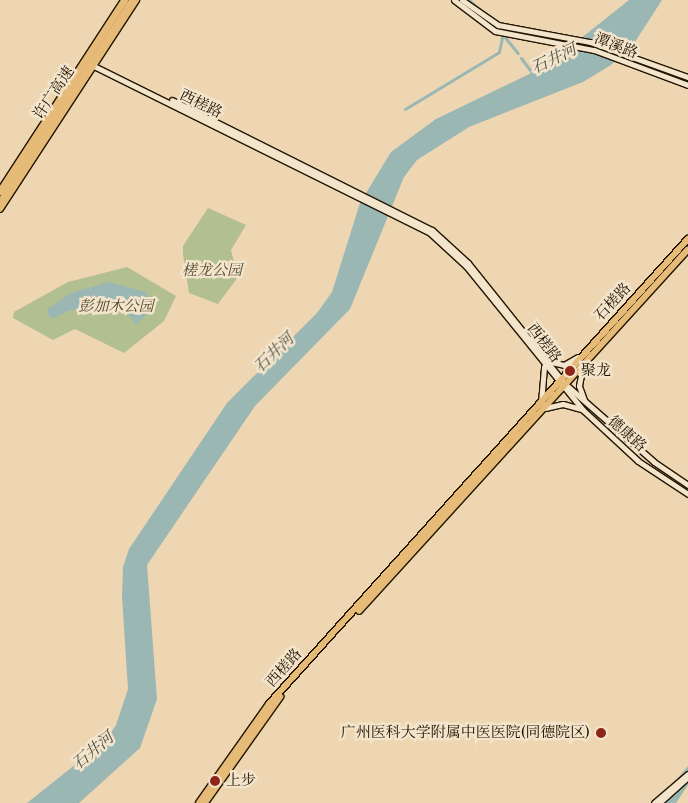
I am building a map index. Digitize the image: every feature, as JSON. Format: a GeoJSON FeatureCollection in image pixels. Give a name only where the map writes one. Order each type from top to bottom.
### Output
{"type":"FeatureCollection","features":[{"type":"Feature","properties":{"kind":"highway","name":"许广高速"},"geometry":{"type":"LineString","coordinates":[[0,191],[123,0]]}},
{"type":"Feature","properties":{"kind":"highway","name":"许广高速"},"geometry":{"type":"LineString","coordinates":[[0,202],[135,0]]}},
{"type":"Feature","properties":{"kind":"main road"},"geometry":{"type":"LineString","coordinates":[[0,185],[123,0]]}},
{"type":"Feature","properties":{"kind":"main road"},"geometry":{"type":"LineString","coordinates":[[0,209],[135,0]]}},
{"type":"Feature","properties":{"kind":"main road","name":"潭溪路"},"geometry":{"type":"LineString","coordinates":[[454,0],[495,31],[594,50],[688,87]]}},
{"type":"Feature","properties":{"kind":"main road","name":"潭溪路"},"geometry":{"type":"LineString","coordinates":[[462,0],[498,25],[590,42],[688,77]]}},
{"type":"Feature","properties":{"kind":"main road","name":"西槎路"},"geometry":{"type":"LineString","coordinates":[[95,64],[432,230],[468,263],[561,383],[278,700],[205,803]]}},
{"type":"Feature","properties":{"kind":"main road","name":"石槎路"},"geometry":{"type":"LineString","coordinates":[[561,383],[578,357],[688,239]]}},
{"type":"Feature","properties":{"kind":"main road","name":"石槎路"},"geometry":{"type":"LineString","coordinates":[[561,383],[584,362],[688,250]]}},
{"type":"Feature","properties":{"kind":"main road"},"geometry":{"type":"LineString","coordinates":[[578,357],[564,365],[545,362],[542,406],[563,404],[585,407],[579,386],[584,362]]}},
{"type":"Feature","properties":{"kind":"main road","name":"德康路"},"geometry":{"type":"LineString","coordinates":[[561,383],[638,461],[688,494]]}},
{"type":"Feature","properties":{"kind":"main road","name":"西槎路"},"geometry":{"type":"LineString","coordinates":[[199,803],[269,704],[542,406]]}},
{"type":"Feature","properties":{"kind":"main road","name":"德康路"},"geometry":{"type":"LineString","coordinates":[[585,407],[688,486]]}},
{"type":"Feature","properties":{"kind":"main road"},"geometry":{"type":"LineString","coordinates":[[654,803],[688,774]]}},
{"type":"Feature","properties":{"kind":"main road"},"geometry":{"type":"LineString","coordinates":[[658,803],[688,777]]}},
{"type":"Feature","properties":{"kind":"green space","name":"槎龙公园"},"geometry":{"type":"Polygon","coordinates":[[[208,208],[246,225],[231,250],[238,277],[218,304],[189,293],[183,254],[183,246],[208,208]]]}},
{"type":"Feature","properties":{"kind":"green space","name":"彭加木公园"},"geometry":{"type":"Polygon","coordinates":[[[127,267],[176,296],[164,321],[124,353],[75,329],[53,340],[13,318],[14,312],[68,282],[127,267]]]}},
{"type":"Feature","properties":{"kind":"water","name":"石井河"},"geometry":{"type":"Polygon","coordinates":[[[629,0],[662,0],[633,45],[611,65],[583,82],[469,127],[417,160],[404,177],[350,309],[255,406],[147,565],[157,699],[140,748],[79,803],[27,803],[106,740],[116,725],[128,689],[122,596],[123,567],[129,549],[227,403],[317,313],[332,292],[360,203],[391,152],[436,119],[546,66],[629,0]]]}},
{"type":"Feature","properties":{"kind":"water"},"geometry":{"type":"Polygon","coordinates":[[[109,282],[146,292],[153,308],[136,325],[128,314],[111,304],[68,311],[52,319],[48,314],[47,309],[71,293],[109,282]]]}},
{"type":"Feature","properties":{"kind":"water"},"geometry":{"type":"Polygon","coordinates":[[[688,766],[688,785],[676,803],[656,803],[688,766]]]}},
{"type":"Feature","properties":{"kind":"waterway"},"geometry":{"type":"LineString","coordinates":[[469,0],[480,10]]}},
{"type":"Feature","properties":{"kind":"waterway"},"geometry":{"type":"LineString","coordinates":[[495,25],[518,53]]}},
{"type":"Feature","properties":{"kind":"waterway"},"geometry":{"type":"LineString","coordinates":[[405,109],[499,52],[503,33]]}},
{"type":"Feature","properties":{"kind":"waterway","name":"石井河"},"geometry":{"type":"LineString","coordinates":[[521,58],[534,75]]}},
{"type":"Feature","properties":{"kind":"place","name":"聚龙"},"geometry":{"type":"Point","coordinates":[570,371]}},
{"type":"Feature","properties":{"kind":"place","name":"广州医科大学附属中医医院(同德院区)"},"geometry":{"type":"Point","coordinates":[601,733]}},
{"type":"Feature","properties":{"kind":"place","name":"上步"},"geometry":{"type":"Point","coordinates":[215,781]}}]}
